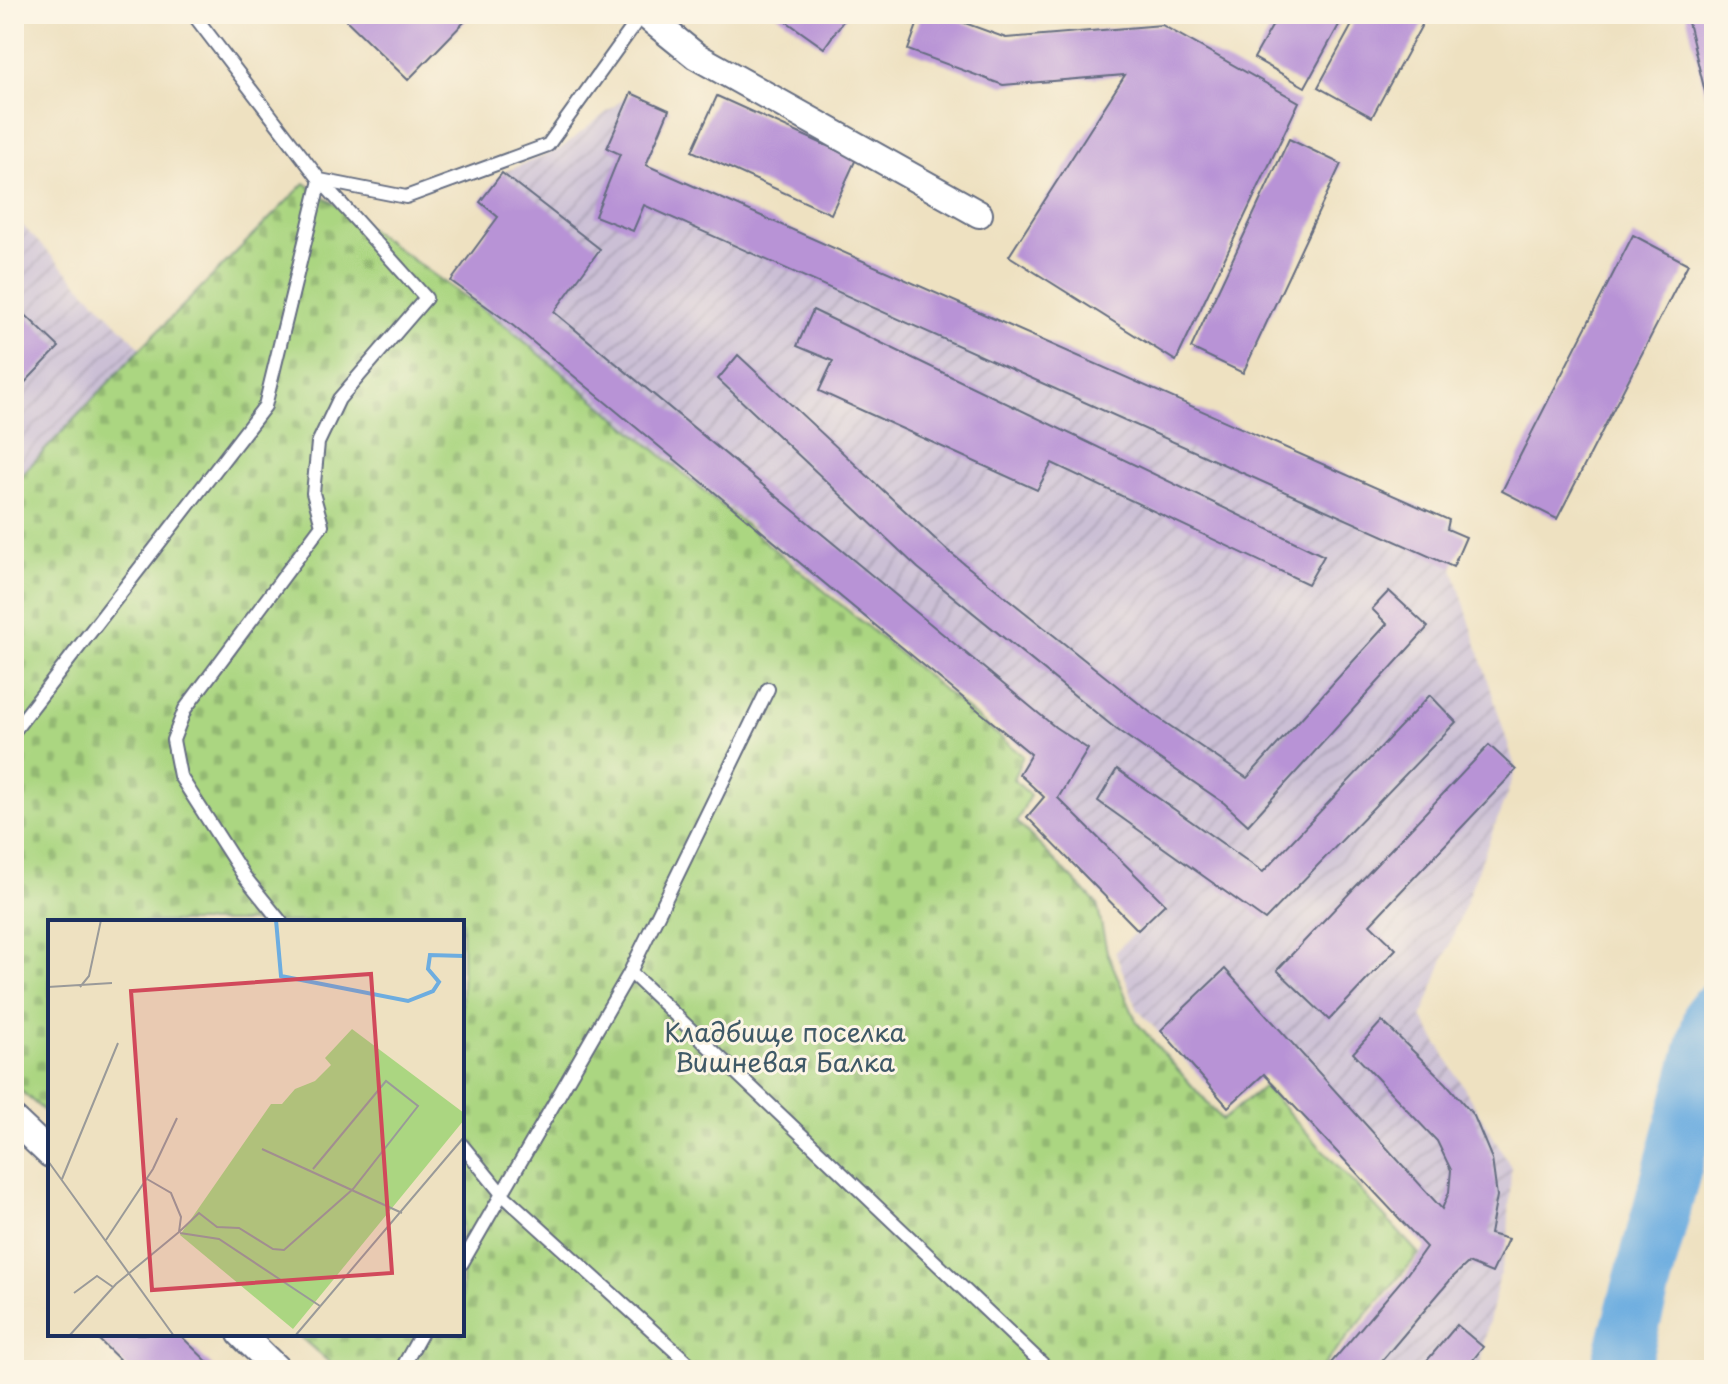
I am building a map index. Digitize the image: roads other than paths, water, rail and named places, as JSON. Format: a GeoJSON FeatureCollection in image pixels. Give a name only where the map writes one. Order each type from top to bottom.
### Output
{"type":"FeatureCollection","features":[{"type":"Feature","properties":{"kind":"street"},"geometry":{"type":"LineString","coordinates":[[643,14],[696,56],[979,214]]}},
{"type":"Feature","properties":{"kind":"street"},"geometry":{"type":"LineString","coordinates":[[14,1120],[48,1152]]}},
{"type":"Feature","properties":{"kind":"street"},"geometry":{"type":"LineString","coordinates":[[243,1336],[278,1370]]}},
{"type":"Feature","properties":{"kind":"lane"},"geometry":{"type":"LineString","coordinates":[[193,14],[320,180],[426,298],[339,399],[318,443],[313,493],[322,525],[185,709],[173,740],[180,776],[244,876],[279,920]]}},
{"type":"Feature","properties":{"kind":"lane"},"geometry":{"type":"LineString","coordinates":[[320,180],[406,197],[548,145],[643,14]]}},
{"type":"Feature","properties":{"kind":"lane"},"geometry":{"type":"LineString","coordinates":[[14,731],[265,406],[320,180]]}},
{"type":"Feature","properties":{"kind":"lane"},"geometry":{"type":"LineString","coordinates":[[464,1260],[630,972],[768,689]]}},
{"type":"Feature","properties":{"kind":"lane"},"geometry":{"type":"LineString","coordinates":[[630,972],[1049,1370]]}},
{"type":"Feature","properties":{"kind":"lane"},"geometry":{"type":"LineString","coordinates":[[464,1147],[502,1194],[696,1370]]}},
{"type":"Feature","properties":{"kind":"lane"},"geometry":{"type":"LineString","coordinates":[[401,1370],[420,1336]]}},
{"type":"Feature","properties":{"kind":"waterway"},"geometry":{"type":"LineString","coordinates":[[1619,1370],[1714,1013]]}},
{"type":"Feature","properties":{"kind":"park label","name":"Кладбище поселка Вишневая Балка"},"geometry":{"type":"Point","coordinates":[785,1048]}}]}
